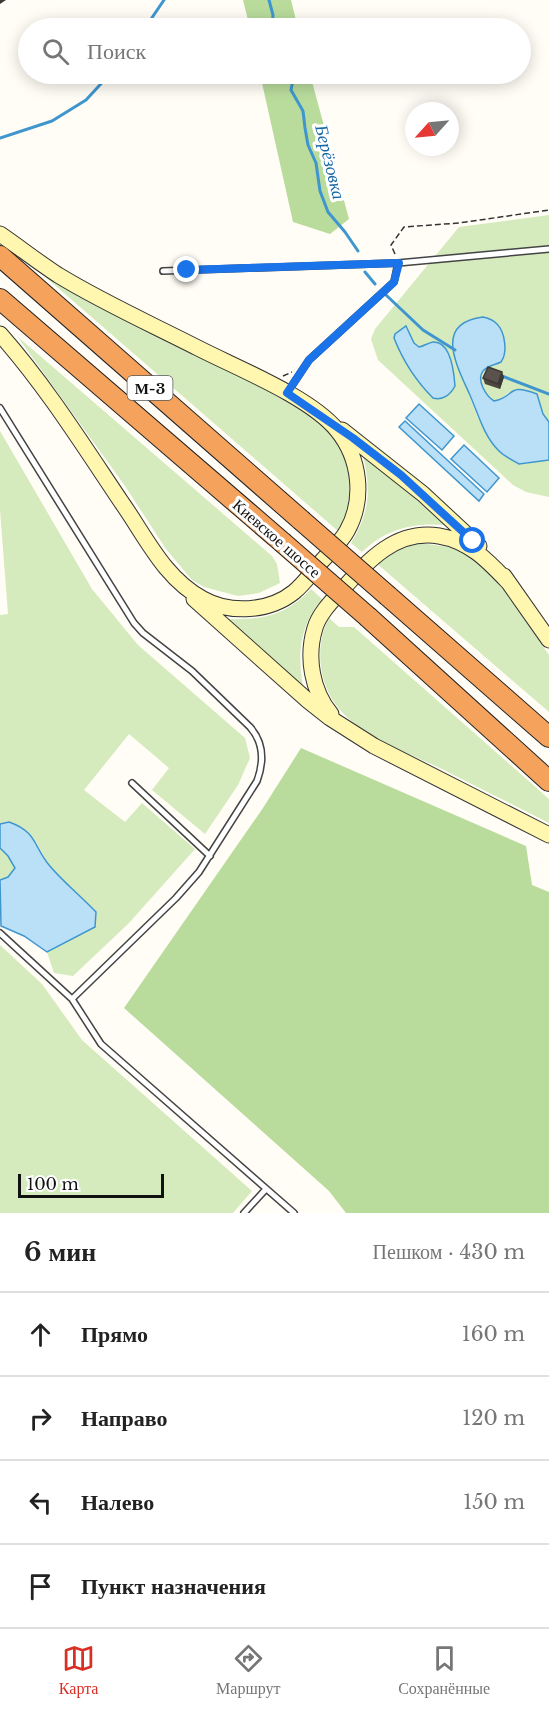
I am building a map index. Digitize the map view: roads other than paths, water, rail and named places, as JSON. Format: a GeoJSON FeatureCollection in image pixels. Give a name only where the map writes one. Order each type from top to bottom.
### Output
{"type":"FeatureCollection","features":[{"type":"Feature","properties":{"kind":"highway","name":"Киевское шоссе"},"geometry":{"type":"LineString","coordinates":[[0,256],[549,736]]}},
{"type":"Feature","properties":{"kind":"highway","name":"Киевское шоссе"},"geometry":{"type":"LineString","coordinates":[[0,299],[368,617],[549,781]]}},
{"type":"Feature","properties":{"kind":"street"},"geometry":{"type":"LineString","coordinates":[[0,234],[72,283],[287,393],[371,451],[423,494],[484,551],[549,640]]}},
{"type":"Feature","properties":{"kind":"street"},"geometry":{"type":"LineString","coordinates":[[0,334],[47,393],[159,559],[205,610],[306,699],[342,726],[374,746],[549,835]]}},
{"type":"Feature","properties":{"kind":"street"},"geometry":{"type":"LineString","coordinates":[[182,586],[211,603],[225,607],[248,609],[272,603],[293,593],[344,535],[356,505],[357,472],[348,446],[325,418]]}},
{"type":"Feature","properties":{"kind":"street"},"geometry":{"type":"LineString","coordinates":[[342,726],[324,705],[313,679],[310,650],[316,624],[324,610],[368,560],[397,542],[422,536],[440,536],[474,549],[509,583]]}},
{"type":"Feature","properties":{"kind":"lane"},"geometry":{"type":"LineString","coordinates":[[163,271],[399,263],[549,249]]}},
{"type":"Feature","properties":{"kind":"lane"},"geometry":{"type":"LineString","coordinates":[[287,393],[309,360],[394,282],[399,263]]}},
{"type":"Feature","properties":{"kind":"lane"},"geometry":{"type":"LineString","coordinates":[[1,411],[134,623],[143,633],[192,672],[250,727],[257,736],[262,767],[257,781],[210,856],[176,898],[72,999]]}},
{"type":"Feature","properties":{"kind":"lane"},"geometry":{"type":"LineString","coordinates":[[132,783],[210,856]]}},
{"type":"Feature","properties":{"kind":"lane"},"geometry":{"type":"LineString","coordinates":[[0,933],[72,999],[101,1044],[294,1213]]}},
{"type":"Feature","properties":{"kind":"lane"},"geometry":{"type":"LineString","coordinates":[[244,1213],[266,1189]]}},
{"type":"Feature","properties":{"kind":"water"},"geometry":{"type":"Polygon","coordinates":[[[483,317],[492,320],[500,328],[505,348],[501,362],[483,371],[481,379],[483,388],[494,401],[520,389],[537,394],[543,414],[549,422],[549,460],[519,464],[493,445],[481,424],[459,370],[453,346],[458,327],[468,321],[483,317]]]}},
{"type":"Feature","properties":{"kind":"water"},"geometry":{"type":"Polygon","coordinates":[[[406,326],[414,343],[419,347],[433,342],[439,343],[448,352],[455,386],[446,396],[440,399],[433,398],[406,363],[394,338],[395,334],[406,326]]]}},
{"type":"Feature","properties":{"kind":"water"},"geometry":{"type":"Polygon","coordinates":[[[419,404],[454,436],[442,450],[406,418],[419,404]]]}},
{"type":"Feature","properties":{"kind":"water"},"geometry":{"type":"Polygon","coordinates":[[[405,421],[484,494],[479,501],[399,427],[405,421]]]}},
{"type":"Feature","properties":{"kind":"water"},"geometry":{"type":"Polygon","coordinates":[[[464,445],[499,478],[487,492],[451,459],[464,445]]]}},
{"type":"Feature","properties":{"kind":"water"},"geometry":{"type":"Polygon","coordinates":[[[9,822],[30,835],[49,865],[96,912],[95,927],[47,952],[24,936],[1,926],[0,880],[8,877],[15,868],[0,848],[0,824],[9,822]]]}},
{"type":"Feature","properties":{"kind":"waterway"},"geometry":{"type":"LineString","coordinates":[[152,18],[164,0]]}},
{"type":"Feature","properties":{"kind":"waterway","name":"Берёзовка"},"geometry":{"type":"LineString","coordinates":[[269,0],[273,18]]}},
{"type":"Feature","properties":{"kind":"waterway"},"geometry":{"type":"LineString","coordinates":[[0,138],[52,121],[86,100],[101,84]]}},
{"type":"Feature","properties":{"kind":"waterway","name":"Берёзовка"},"geometry":{"type":"LineString","coordinates":[[292,84],[291,90],[303,111],[308,145],[316,163],[320,191],[328,212],[358,251]]}},
{"type":"Feature","properties":{"kind":"waterway"},"geometry":{"type":"LineString","coordinates":[[365,272],[375,284]]}},
{"type":"Feature","properties":{"kind":"waterway","name":"Берёзовка"},"geometry":{"type":"LineString","coordinates":[[386,295],[423,330],[455,350]]}},
{"type":"Feature","properties":{"kind":"waterway","name":"Берёзовка"},"geometry":{"type":"LineString","coordinates":[[502,376],[549,394]]}}]}
